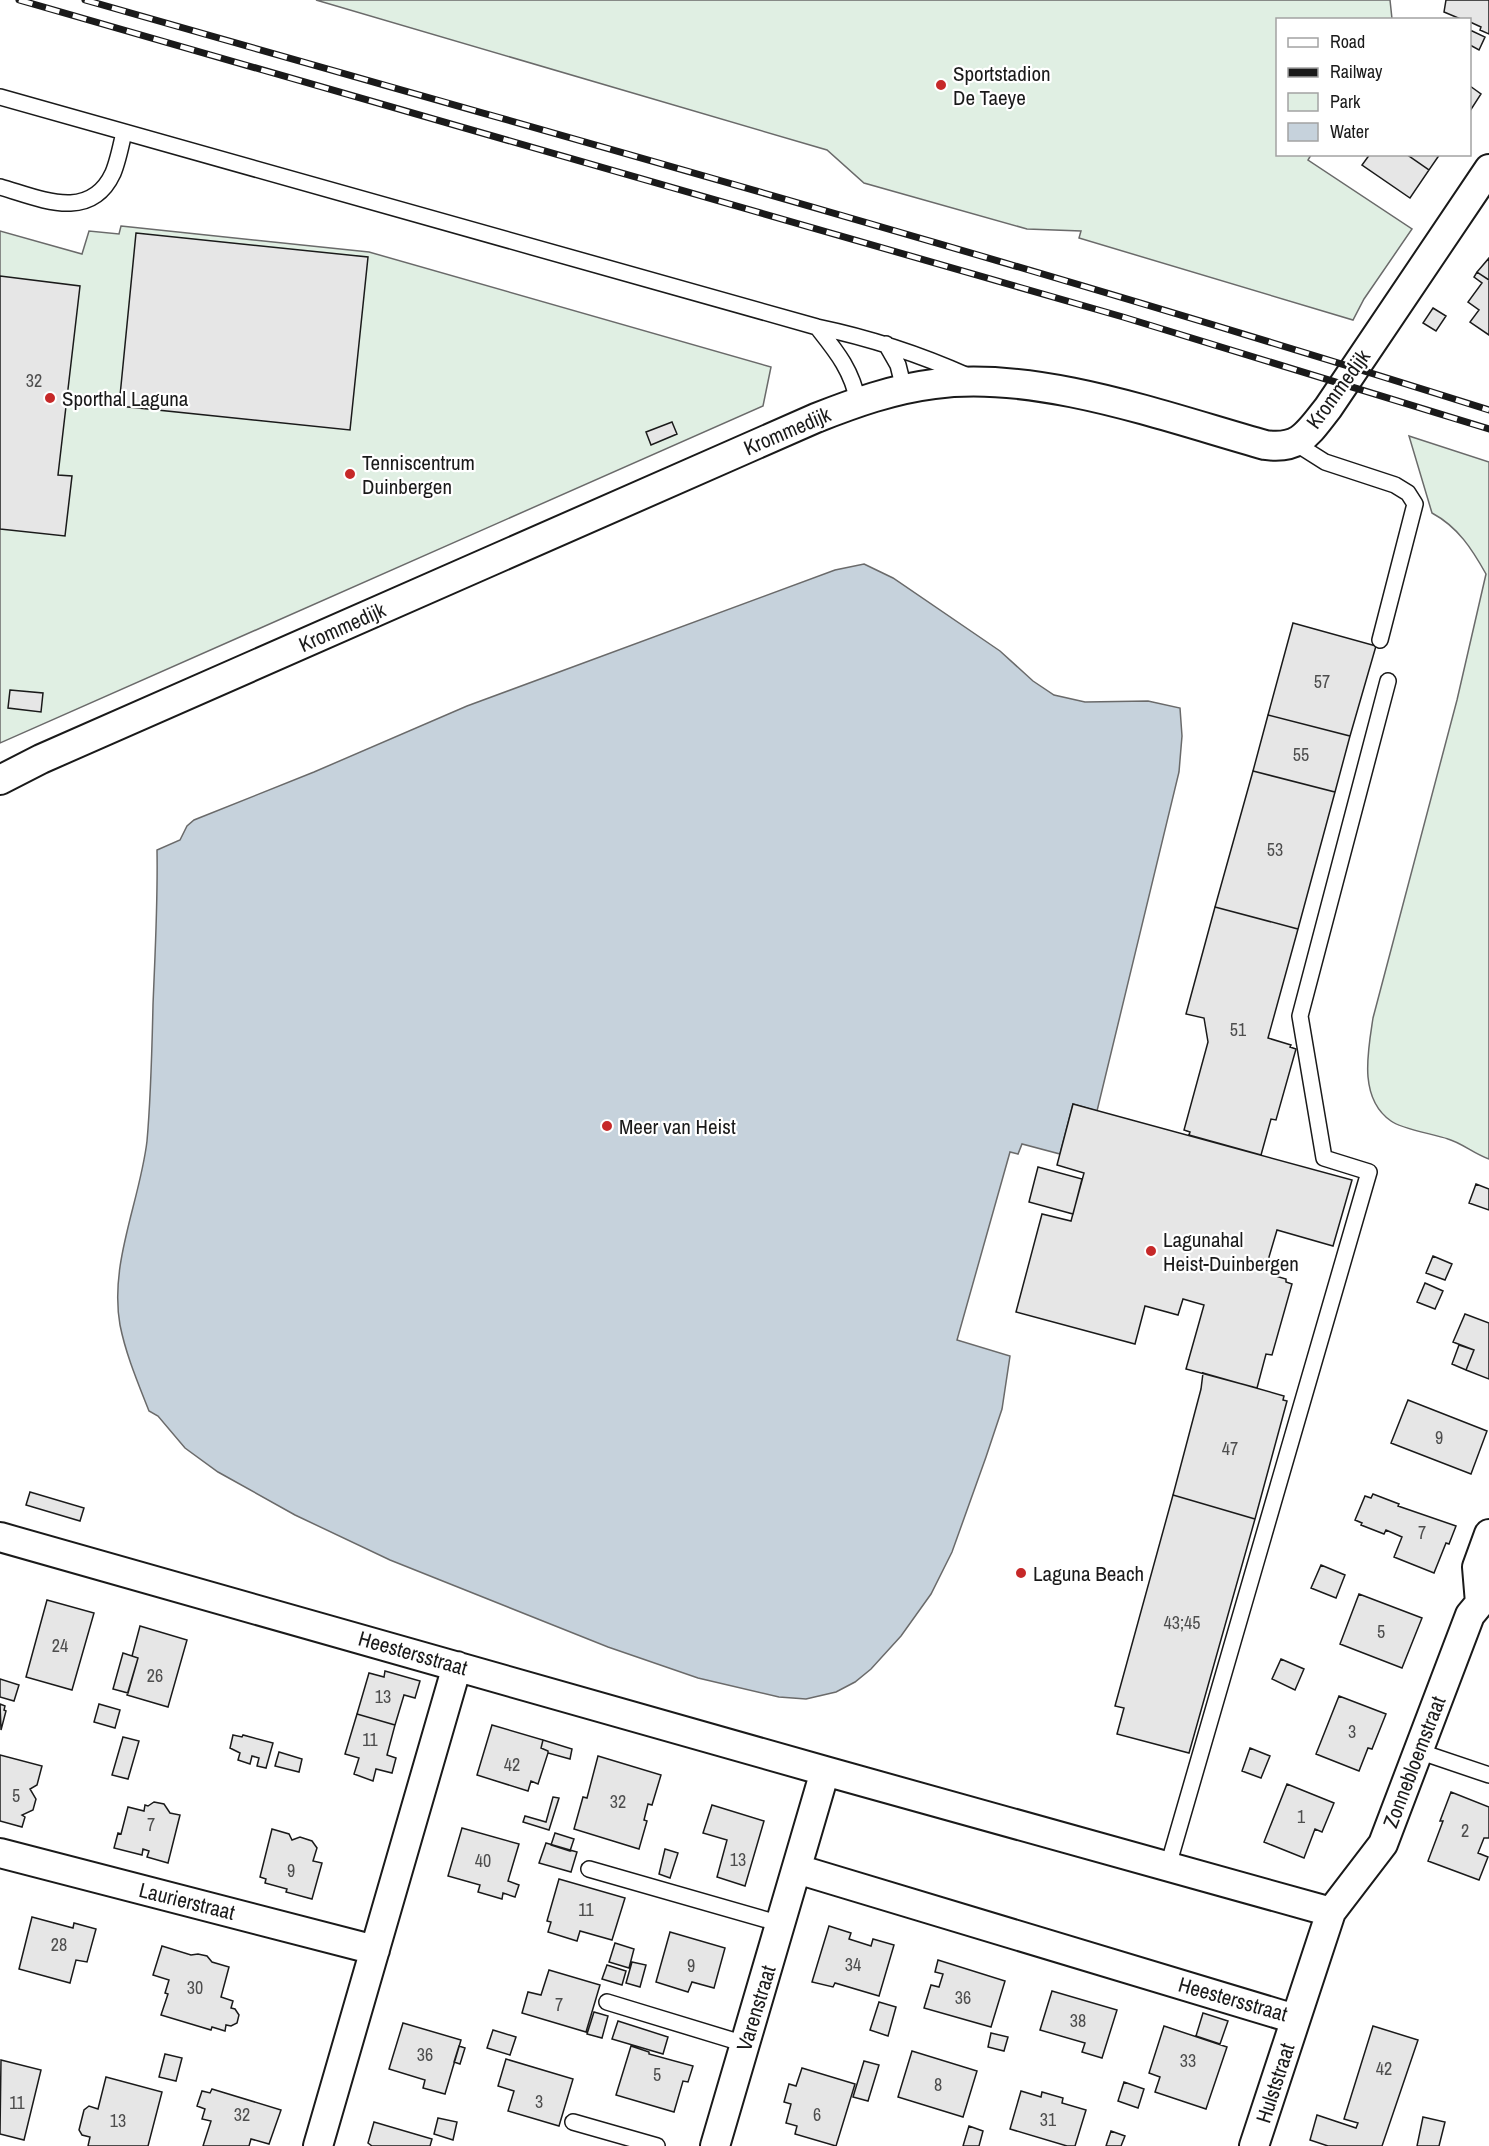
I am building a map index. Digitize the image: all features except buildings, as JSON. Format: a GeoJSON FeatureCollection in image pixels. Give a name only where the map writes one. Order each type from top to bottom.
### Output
{"type":"FeatureCollection","features":[{"type":"Feature","properties":{"kind":"street","name":"Krommedijk"},"geometry":{"type":"LineString","coordinates":[[0,780],[41,759],[816,418],[858,402],[904,389],[936,384],[982,382],[1019,384],[1064,391],[1141,410],[1265,445],[1280,447],[1295,443],[1311,430],[1328,408],[1489,170]]}},
{"type":"Feature","properties":{"kind":"street","name":"Zonnebloemstraat"},"geometry":{"type":"LineString","coordinates":[[1331,1912],[1383,1844],[1470,1615],[1484,1601],[1477,1567],[1489,1534]]}},
{"type":"Feature","properties":{"kind":"street","name":"Heestersstraat"},"geometry":{"type":"LineString","coordinates":[[0,1537],[1331,1912],[1295,2019],[797,1869]]}},
{"type":"Feature","properties":{"kind":"street"},"geometry":{"type":"LineString","coordinates":[[318,2146],[458,1666]]}},
{"type":"Feature","properties":{"kind":"street"},"geometry":{"type":"LineString","coordinates":[[797,1869],[825,1771]]}},
{"type":"Feature","properties":{"kind":"street","name":"Laurierstraat"},"geometry":{"type":"LineString","coordinates":[[0,1853],[375,1950]]}},
{"type":"Feature","properties":{"kind":"street","name":"Varenstraat"},"geometry":{"type":"LineString","coordinates":[[715,2146],[797,1869]]}},
{"type":"Feature","properties":{"kind":"street","name":"Hulststraat"},"geometry":{"type":"LineString","coordinates":[[1254,2146],[1295,2019]]}},
{"type":"Feature","properties":{"kind":"lane"},"geometry":{"type":"LineString","coordinates":[[0,98],[817,327],[886,344],[922,356],[982,382]]}},
{"type":"Feature","properties":{"kind":"lane"},"geometry":{"type":"LineString","coordinates":[[0,187],[56,203],[74,204],[91,199],[105,187],[114,172],[124,132]]}},
{"type":"Feature","properties":{"kind":"lane"},"geometry":{"type":"LineString","coordinates":[[817,327],[844,360],[856,387],[858,402]]}},
{"type":"Feature","properties":{"kind":"lane"},"geometry":{"type":"LineString","coordinates":[[886,344],[898,365],[904,389]]}},
{"type":"Feature","properties":{"kind":"lane"},"geometry":{"type":"LineString","coordinates":[[1295,443],[1325,462],[1395,485],[1408,493],[1415,504],[1380,640]]}},
{"type":"Feature","properties":{"kind":"lane"},"geometry":{"type":"LineString","coordinates":[[1168,1866],[1369,1172],[1324,1158],[1300,1016],[1388,681]]}},
{"type":"Feature","properties":{"kind":"lane"},"geometry":{"type":"LineString","coordinates":[[1418,1751],[1489,1775]]}},
{"type":"Feature","properties":{"kind":"lane"},"geometry":{"type":"LineString","coordinates":[[589,1869],[781,1924]]}},
{"type":"Feature","properties":{"kind":"lane"},"geometry":{"type":"LineString","coordinates":[[607,2002],[746,2044]]}},
{"type":"Feature","properties":{"kind":"lane"},"geometry":{"type":"LineString","coordinates":[[573,2122],[657,2146]]}},
{"type":"Feature","properties":{"kind":"green space","name":"Sportstadion De Taeye"},"geometry":{"type":"Polygon","coordinates":[[[316,0],[1390,0],[1392,18],[1276,18],[1276,156],[1310,156],[1308,160],[1412,229],[1364,299],[1353,320],[1079,238],[1081,231],[1027,229],[864,183],[827,150],[316,0]]]}},
{"type":"Feature","properties":{"kind":"green space","name":"Tenniscentrum Duinbergen"},"geometry":{"type":"Polygon","coordinates":[[[121,226],[369,252],[771,367],[763,406],[0,743],[0,231],[82,254],[89,231],[119,234],[121,226]]]}},
{"type":"Feature","properties":{"kind":"green space"},"geometry":{"type":"Polygon","coordinates":[[[1409,436],[1489,462],[1489,1159],[1453,1141],[1391,1121],[1381,1111],[1369,1087],[1368,1059],[1373,1018],[1457,700],[1486,574],[1464,539],[1432,513],[1409,436]]]}},
{"type":"Feature","properties":{"kind":"water","name":"Meer van Heist"},"geometry":{"type":"Polygon","coordinates":[[[864,564],[893,578],[1000,651],[1033,681],[1054,695],[1085,702],[1148,701],[1180,708],[1182,736],[1179,772],[1097,1111],[1073,1104],[1060,1154],[1022,1144],[1018,1154],[1010,1152],[957,1340],[1010,1356],[1002,1409],[952,1552],[931,1594],[901,1636],[871,1669],[855,1682],[836,1692],[806,1699],[779,1697],[698,1678],[608,1647],[390,1560],[295,1515],[218,1472],[185,1448],[158,1416],[149,1411],[120,1325],[119,1279],[122,1255],[147,1141],[152,1056],[157,850],[180,840],[187,826],[194,820],[314,772],[467,706],[835,570],[864,564]]]}},
{"type":"Feature","properties":{"kind":"railway"},"geometry":{"type":"LineString","coordinates":[[19,0],[1123,317],[1489,429]]}},
{"type":"Feature","properties":{"kind":"railway"},"geometry":{"type":"LineString","coordinates":[[85,0],[964,251],[1489,410]]}},
{"type":"Feature","properties":{"kind":"place","name":"Sportstadion De Taeye"},"geometry":{"type":"Point","coordinates":[941,85]}},
{"type":"Feature","properties":{"kind":"place","name":"Sporthal Laguna"},"geometry":{"type":"Point","coordinates":[50,398]}},
{"type":"Feature","properties":{"kind":"place","name":"Tenniscentrum Duinbergen"},"geometry":{"type":"Point","coordinates":[350,474]}},
{"type":"Feature","properties":{"kind":"place","name":"Meer van Heist"},"geometry":{"type":"Point","coordinates":[607,1126]}},
{"type":"Feature","properties":{"kind":"place","name":"Lagunahal Heist-Duinbergen"},"geometry":{"type":"Point","coordinates":[1151,1251]}},
{"type":"Feature","properties":{"kind":"place","name":"Laguna Beach"},"geometry":{"type":"Point","coordinates":[1021,1573]}}]}
